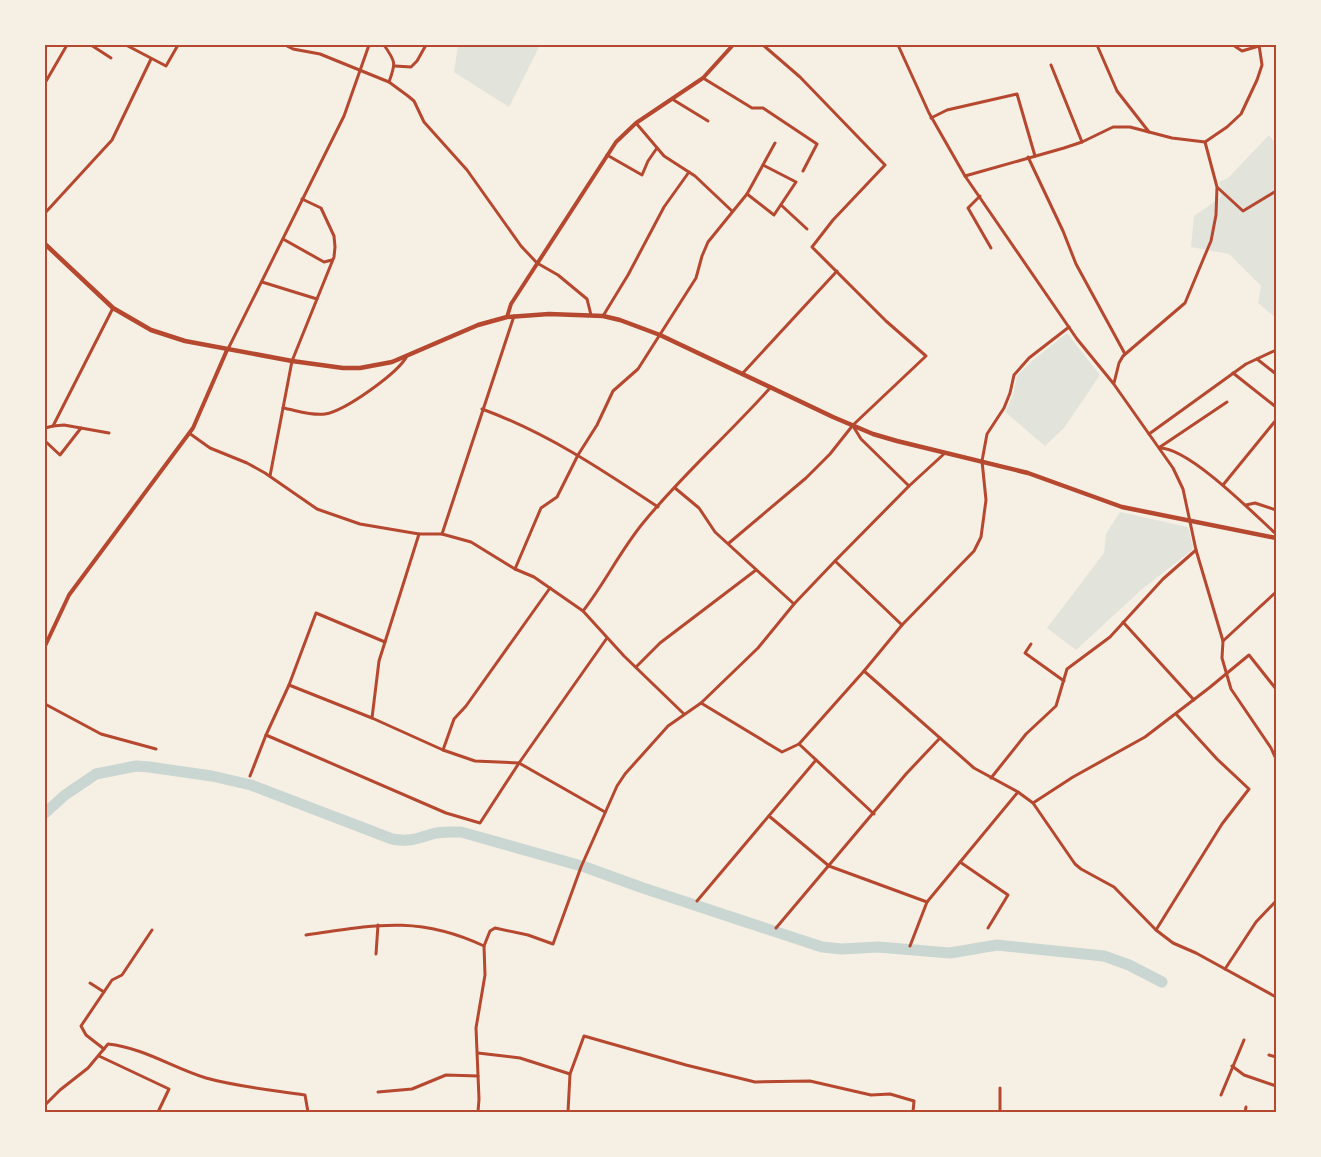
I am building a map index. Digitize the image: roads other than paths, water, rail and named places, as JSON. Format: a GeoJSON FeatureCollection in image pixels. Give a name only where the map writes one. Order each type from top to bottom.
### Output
{"type":"FeatureCollection","features":[{"type":"Feature","properties":{"kind":"main road"},"geometry":{"type":"LineString","coordinates":[[45,244],[113,308],[138,323],[184,341],[292,361],[343,368],[360,368],[385,364],[478,325],[507,317],[549,314],[603,316],[620,320],[660,335],[770,388],[853,425],[897,441],[1028,473],[1122,507],[1276,536]]}},
{"type":"Feature","properties":{"kind":"street"},"geometry":{"type":"LineString","coordinates":[[45,82],[67,45]]}},
{"type":"Feature","properties":{"kind":"street"},"geometry":{"type":"LineString","coordinates":[[91,45],[111,58]]}},
{"type":"Feature","properties":{"kind":"street"},"geometry":{"type":"LineString","coordinates":[[126,45],[166,66],[178,45]]}},
{"type":"Feature","properties":{"kind":"street"},"geometry":{"type":"LineString","coordinates":[[285,45],[293,49],[320,54],[389,82],[414,101],[424,122],[467,170],[521,246],[537,263],[558,275],[587,299],[591,315]]}},
{"type":"Feature","properties":{"kind":"street"},"geometry":{"type":"LineString","coordinates":[[45,646],[70,595],[189,433],[344,116],[369,45]]}},
{"type":"Feature","properties":{"kind":"street"},"geometry":{"type":"LineString","coordinates":[[384,45],[395,60],[395,66],[389,82]]}},
{"type":"Feature","properties":{"kind":"street"},"geometry":{"type":"LineString","coordinates":[[395,66],[411,67],[417,62],[426,45]]}},
{"type":"Feature","properties":{"kind":"street"},"geometry":{"type":"LineString","coordinates":[[507,317],[511,304],[537,263],[606,155],[625,132],[703,78],[733,45]]}},
{"type":"Feature","properties":{"kind":"street"},"geometry":{"type":"LineString","coordinates":[[729,543],[806,478],[830,454],[853,425],[926,356],[886,321],[812,247],[833,220],[885,165],[800,76],[763,45]]}},
{"type":"Feature","properties":{"kind":"street"},"geometry":{"type":"LineString","coordinates":[[898,45],[931,118],[965,176],[1069,327],[1114,383],[1173,468],[1183,489],[1196,550],[1222,641],[1222,658],[1228,673],[1231,689],[1271,748],[1276,760]]}},
{"type":"Feature","properties":{"kind":"street"},"geometry":{"type":"LineString","coordinates":[[1097,45],[1117,91],[1149,132]]}},
{"type":"Feature","properties":{"kind":"street"},"geometry":{"type":"LineString","coordinates":[[965,176],[1082,142],[1113,128],[1130,127],[1172,138],[1205,142],[1227,127],[1241,114],[1262,65],[1259,46],[1242,51],[1232,45]]}},
{"type":"Feature","properties":{"kind":"street"},"geometry":{"type":"LineString","coordinates":[[45,213],[112,140],[151,59]]}},
{"type":"Feature","properties":{"kind":"street"},"geometry":{"type":"LineString","coordinates":[[1051,65],[1082,142]]}},
{"type":"Feature","properties":{"kind":"street"},"geometry":{"type":"LineString","coordinates":[[703,78],[752,108],[763,108],[817,144],[803,171]]}},
{"type":"Feature","properties":{"kind":"street"},"geometry":{"type":"LineString","coordinates":[[931,118],[947,110],[1017,94],[1035,156]]}},
{"type":"Feature","properties":{"kind":"street"},"geometry":{"type":"LineString","coordinates":[[672,99],[708,121]]}},
{"type":"Feature","properties":{"kind":"street"},"geometry":{"type":"LineString","coordinates":[[636,123],[664,156],[689,172],[732,211]]}},
{"type":"Feature","properties":{"kind":"street"},"geometry":{"type":"LineString","coordinates":[[1114,383],[1119,363],[1125,354],[1185,303],[1211,240],[1216,215],[1217,187],[1205,142]]}},
{"type":"Feature","properties":{"kind":"street"},"geometry":{"type":"LineString","coordinates":[[515,569],[541,508],[557,497],[578,455],[597,425],[613,391],[638,369],[696,278],[708,242],[747,194],[775,143]]}},
{"type":"Feature","properties":{"kind":"street"},"geometry":{"type":"LineString","coordinates":[[606,155],[642,175],[648,161],[658,148]]}},
{"type":"Feature","properties":{"kind":"street"},"geometry":{"type":"LineString","coordinates":[[1028,157],[1063,231],[1076,264],[1125,354]]}},
{"type":"Feature","properties":{"kind":"street"},"geometry":{"type":"LineString","coordinates":[[747,194],[774,215],[796,182],[763,164]]}},
{"type":"Feature","properties":{"kind":"street"},"geometry":{"type":"LineString","coordinates":[[603,316],[628,275],[664,207],[689,172]]}},
{"type":"Feature","properties":{"kind":"street"},"geometry":{"type":"LineString","coordinates":[[1217,187],[1243,211],[1276,191]]}},
{"type":"Feature","properties":{"kind":"street"},"geometry":{"type":"LineString","coordinates":[[980,196],[968,208],[991,248]]}},
{"type":"Feature","properties":{"kind":"street"},"geometry":{"type":"LineString","coordinates":[[270,476],[292,361],[332,260],[335,247],[334,236],[328,219],[321,208],[302,199]]}},
{"type":"Feature","properties":{"kind":"street"},"geometry":{"type":"LineString","coordinates":[[781,205],[807,229]]}},
{"type":"Feature","properties":{"kind":"street"},"geometry":{"type":"LineString","coordinates":[[283,239],[324,262],[332,260]]}},
{"type":"Feature","properties":{"kind":"street"},"geometry":{"type":"LineString","coordinates":[[742,374],[837,271]]}},
{"type":"Feature","properties":{"kind":"street"},"geometry":{"type":"LineString","coordinates":[[262,282],[316,299]]}},
{"type":"Feature","properties":{"kind":"street"},"geometry":{"type":"LineString","coordinates":[[53,426],[113,308]]}},
{"type":"Feature","properties":{"kind":"street"},"geometry":{"type":"LineString","coordinates":[[442,534],[514,316]]}},
{"type":"Feature","properties":{"kind":"street"},"geometry":{"type":"LineString","coordinates":[[701,703],[782,752],[799,744],[902,625],[974,551],[981,537],[986,500],[982,461],[987,434],[1004,408],[1014,375],[1029,358],[1069,327]]}},
{"type":"Feature","properties":{"kind":"street"},"geometry":{"type":"LineString","coordinates":[[1149,434],[1233,373],[1276,350]]}},
{"type":"Feature","properties":{"kind":"street"},"geometry":{"type":"LineString","coordinates":[[282,408],[319,414],[326,414],[340,409],[399,367],[407,356]]}},
{"type":"Feature","properties":{"kind":"street"},"geometry":{"type":"LineString","coordinates":[[1257,359],[1276,374]]}},
{"type":"Feature","properties":{"kind":"street"},"geometry":{"type":"LineString","coordinates":[[1233,373],[1276,407]]}},
{"type":"Feature","properties":{"kind":"street"},"geometry":{"type":"LineString","coordinates":[[583,611],[596,594],[613,564],[643,523],[697,462],[733,429],[770,388]]}},
{"type":"Feature","properties":{"kind":"street"},"geometry":{"type":"LineString","coordinates":[[1159,448],[1227,402]]}},
{"type":"Feature","properties":{"kind":"street"},"geometry":{"type":"LineString","coordinates":[[482,409],[535,431],[578,455],[658,507]]}},
{"type":"Feature","properties":{"kind":"street"},"geometry":{"type":"LineString","coordinates":[[1223,485],[1276,420]]}},
{"type":"Feature","properties":{"kind":"street"},"geometry":{"type":"LineString","coordinates":[[45,428],[64,425],[109,433]]}},
{"type":"Feature","properties":{"kind":"street"},"geometry":{"type":"LineString","coordinates":[[853,425],[861,439],[909,486]]}},
{"type":"Feature","properties":{"kind":"street"},"geometry":{"type":"LineString","coordinates":[[45,441],[60,456],[82,428]]}},
{"type":"Feature","properties":{"kind":"street"},"geometry":{"type":"LineString","coordinates":[[189,433],[210,448],[247,463],[270,476],[317,509],[360,524],[419,534],[442,534],[471,542],[515,569],[534,577],[583,611],[635,667],[684,714]]}},
{"type":"Feature","properties":{"kind":"street"},"geometry":{"type":"LineString","coordinates":[[1159,448],[1169,448],[1179,452],[1223,485],[1276,536]]}},
{"type":"Feature","properties":{"kind":"street"},"geometry":{"type":"LineString","coordinates":[[478,1112],[476,1028],[485,975],[484,946],[490,931],[495,928],[528,935],[553,944],[583,862],[616,786],[625,774],[655,740],[684,714],[701,703],[758,648],[794,604],[835,561],[909,486],[945,453]]}},
{"type":"Feature","properties":{"kind":"street"},"geometry":{"type":"LineString","coordinates":[[675,488],[699,508],[715,532],[794,604]]}},
{"type":"Feature","properties":{"kind":"street"},"geometry":{"type":"LineString","coordinates":[[1245,506],[1255,503],[1276,510]]}},
{"type":"Feature","properties":{"kind":"street"},"geometry":{"type":"LineString","coordinates":[[372,718],[379,661],[400,600],[419,534]]}},
{"type":"Feature","properties":{"kind":"street"},"geometry":{"type":"LineString","coordinates":[[991,778],[1026,734],[1056,706],[1067,668],[1110,638],[1163,579],[1196,550]]}},
{"type":"Feature","properties":{"kind":"street"},"geometry":{"type":"LineString","coordinates":[[835,561],[902,625]]}},
{"type":"Feature","properties":{"kind":"street"},"geometry":{"type":"LineString","coordinates":[[635,667],[660,643],[756,570]]}},
{"type":"Feature","properties":{"kind":"street"},"geometry":{"type":"LineString","coordinates":[[443,750],[454,719],[466,706],[550,588]]}},
{"type":"Feature","properties":{"kind":"street"},"geometry":{"type":"LineString","coordinates":[[1222,641],[1276,592]]}},
{"type":"Feature","properties":{"kind":"street"},"geometry":{"type":"LineString","coordinates":[[250,776],[289,685],[316,613],[385,642]]}},
{"type":"Feature","properties":{"kind":"street"},"geometry":{"type":"LineString","coordinates":[[1123,622],[1194,700]]}},
{"type":"Feature","properties":{"kind":"street"},"geometry":{"type":"LineString","coordinates":[[266,735],[446,813],[480,824],[519,763],[607,638]]}},
{"type":"Feature","properties":{"kind":"street"},"geometry":{"type":"LineString","coordinates":[[1030,644],[1025,653],[1064,681]]}},
{"type":"Feature","properties":{"kind":"street"},"geometry":{"type":"LineString","coordinates":[[1033,803],[1073,777],[1145,737],[1249,655],[1276,689]]}},
{"type":"Feature","properties":{"kind":"street"},"geometry":{"type":"LineString","coordinates":[[864,671],[974,768],[1018,792],[1033,803],[1075,864],[1080,869],[1114,887],[1156,930],[1174,944],[1196,953],[1276,997]]}},
{"type":"Feature","properties":{"kind":"street"},"geometry":{"type":"LineString","coordinates":[[289,685],[372,718],[443,750],[475,761],[519,763],[605,812]]}},
{"type":"Feature","properties":{"kind":"street"},"geometry":{"type":"LineString","coordinates":[[45,704],[101,734],[156,750]]}},
{"type":"Feature","properties":{"kind":"street"},"geometry":{"type":"LineString","coordinates":[[1156,930],[1222,824],[1249,789],[1217,759],[1176,714]]}},
{"type":"Feature","properties":{"kind":"street"},"geometry":{"type":"LineString","coordinates":[[776,928],[906,774],[940,738]]}},
{"type":"Feature","properties":{"kind":"street"},"geometry":{"type":"LineString","coordinates":[[799,744],[874,814]]}},
{"type":"Feature","properties":{"kind":"street"},"geometry":{"type":"LineString","coordinates":[[697,901],[816,760]]}},
{"type":"Feature","properties":{"kind":"street"},"geometry":{"type":"LineString","coordinates":[[910,946],[927,902],[1018,792]]}},
{"type":"Feature","properties":{"kind":"street"},"geometry":{"type":"LineString","coordinates":[[769,816],[829,866],[927,902]]}},
{"type":"Feature","properties":{"kind":"street"},"geometry":{"type":"LineString","coordinates":[[960,862],[1008,895],[988,928]]}},
{"type":"Feature","properties":{"kind":"street"},"geometry":{"type":"LineString","coordinates":[[1224,969],[1256,922],[1276,901]]}},
{"type":"Feature","properties":{"kind":"street"},"geometry":{"type":"LineString","coordinates":[[306,935],[391,924],[439,929],[454,933],[484,946]]}},
{"type":"Feature","properties":{"kind":"street"},"geometry":{"type":"LineString","coordinates":[[376,954],[378,925]]}},
{"type":"Feature","properties":{"kind":"street"},"geometry":{"type":"LineString","coordinates":[[104,1050],[86,1035],[81,1026],[112,980],[122,975],[152,930]]}},
{"type":"Feature","properties":{"kind":"street"},"geometry":{"type":"LineString","coordinates":[[90,983],[104,992]]}},
{"type":"Feature","properties":{"kind":"street"},"geometry":{"type":"LineString","coordinates":[[568,1112],[570,1074],[584,1036],[686,1065],[755,1082],[810,1081],[871,1095],[890,1094],[914,1101],[913,1112]]}},
{"type":"Feature","properties":{"kind":"street"},"geometry":{"type":"LineString","coordinates":[[1221,1095],[1244,1040]]}},
{"type":"Feature","properties":{"kind":"street"},"geometry":{"type":"LineString","coordinates":[[45,1106],[60,1090],[88,1068],[108,1044],[125,1046],[146,1052],[207,1078],[305,1095],[308,1112]]}},
{"type":"Feature","properties":{"kind":"street"},"geometry":{"type":"LineString","coordinates":[[478,1053],[520,1058],[570,1074]]}},
{"type":"Feature","properties":{"kind":"street"},"geometry":{"type":"LineString","coordinates":[[1269,1055],[1276,1057]]}},
{"type":"Feature","properties":{"kind":"street"},"geometry":{"type":"LineString","coordinates":[[99,1056],[169,1089],[158,1112]]}},
{"type":"Feature","properties":{"kind":"street"},"geometry":{"type":"LineString","coordinates":[[1232,1066],[1244,1075],[1276,1086]]}},
{"type":"Feature","properties":{"kind":"street"},"geometry":{"type":"LineString","coordinates":[[378,1092],[412,1089],[446,1075],[478,1076]]}},
{"type":"Feature","properties":{"kind":"street"},"geometry":{"type":"LineString","coordinates":[[1000,1088],[1000,1112]]}},
{"type":"Feature","properties":{"kind":"street"},"geometry":{"type":"LineString","coordinates":[[1245,1112],[1246,1107]]}},
{"type":"Feature","properties":{"kind":"waterway"},"geometry":{"type":"LineString","coordinates":[[45,813],[65,795],[96,774],[136,766],[212,776],[251,785],[392,839],[408,840],[439,832],[461,832],[585,867],[822,947],[842,949],[878,947],[950,953],[997,945],[1104,956],[1129,965],[1162,982]]}}]}
